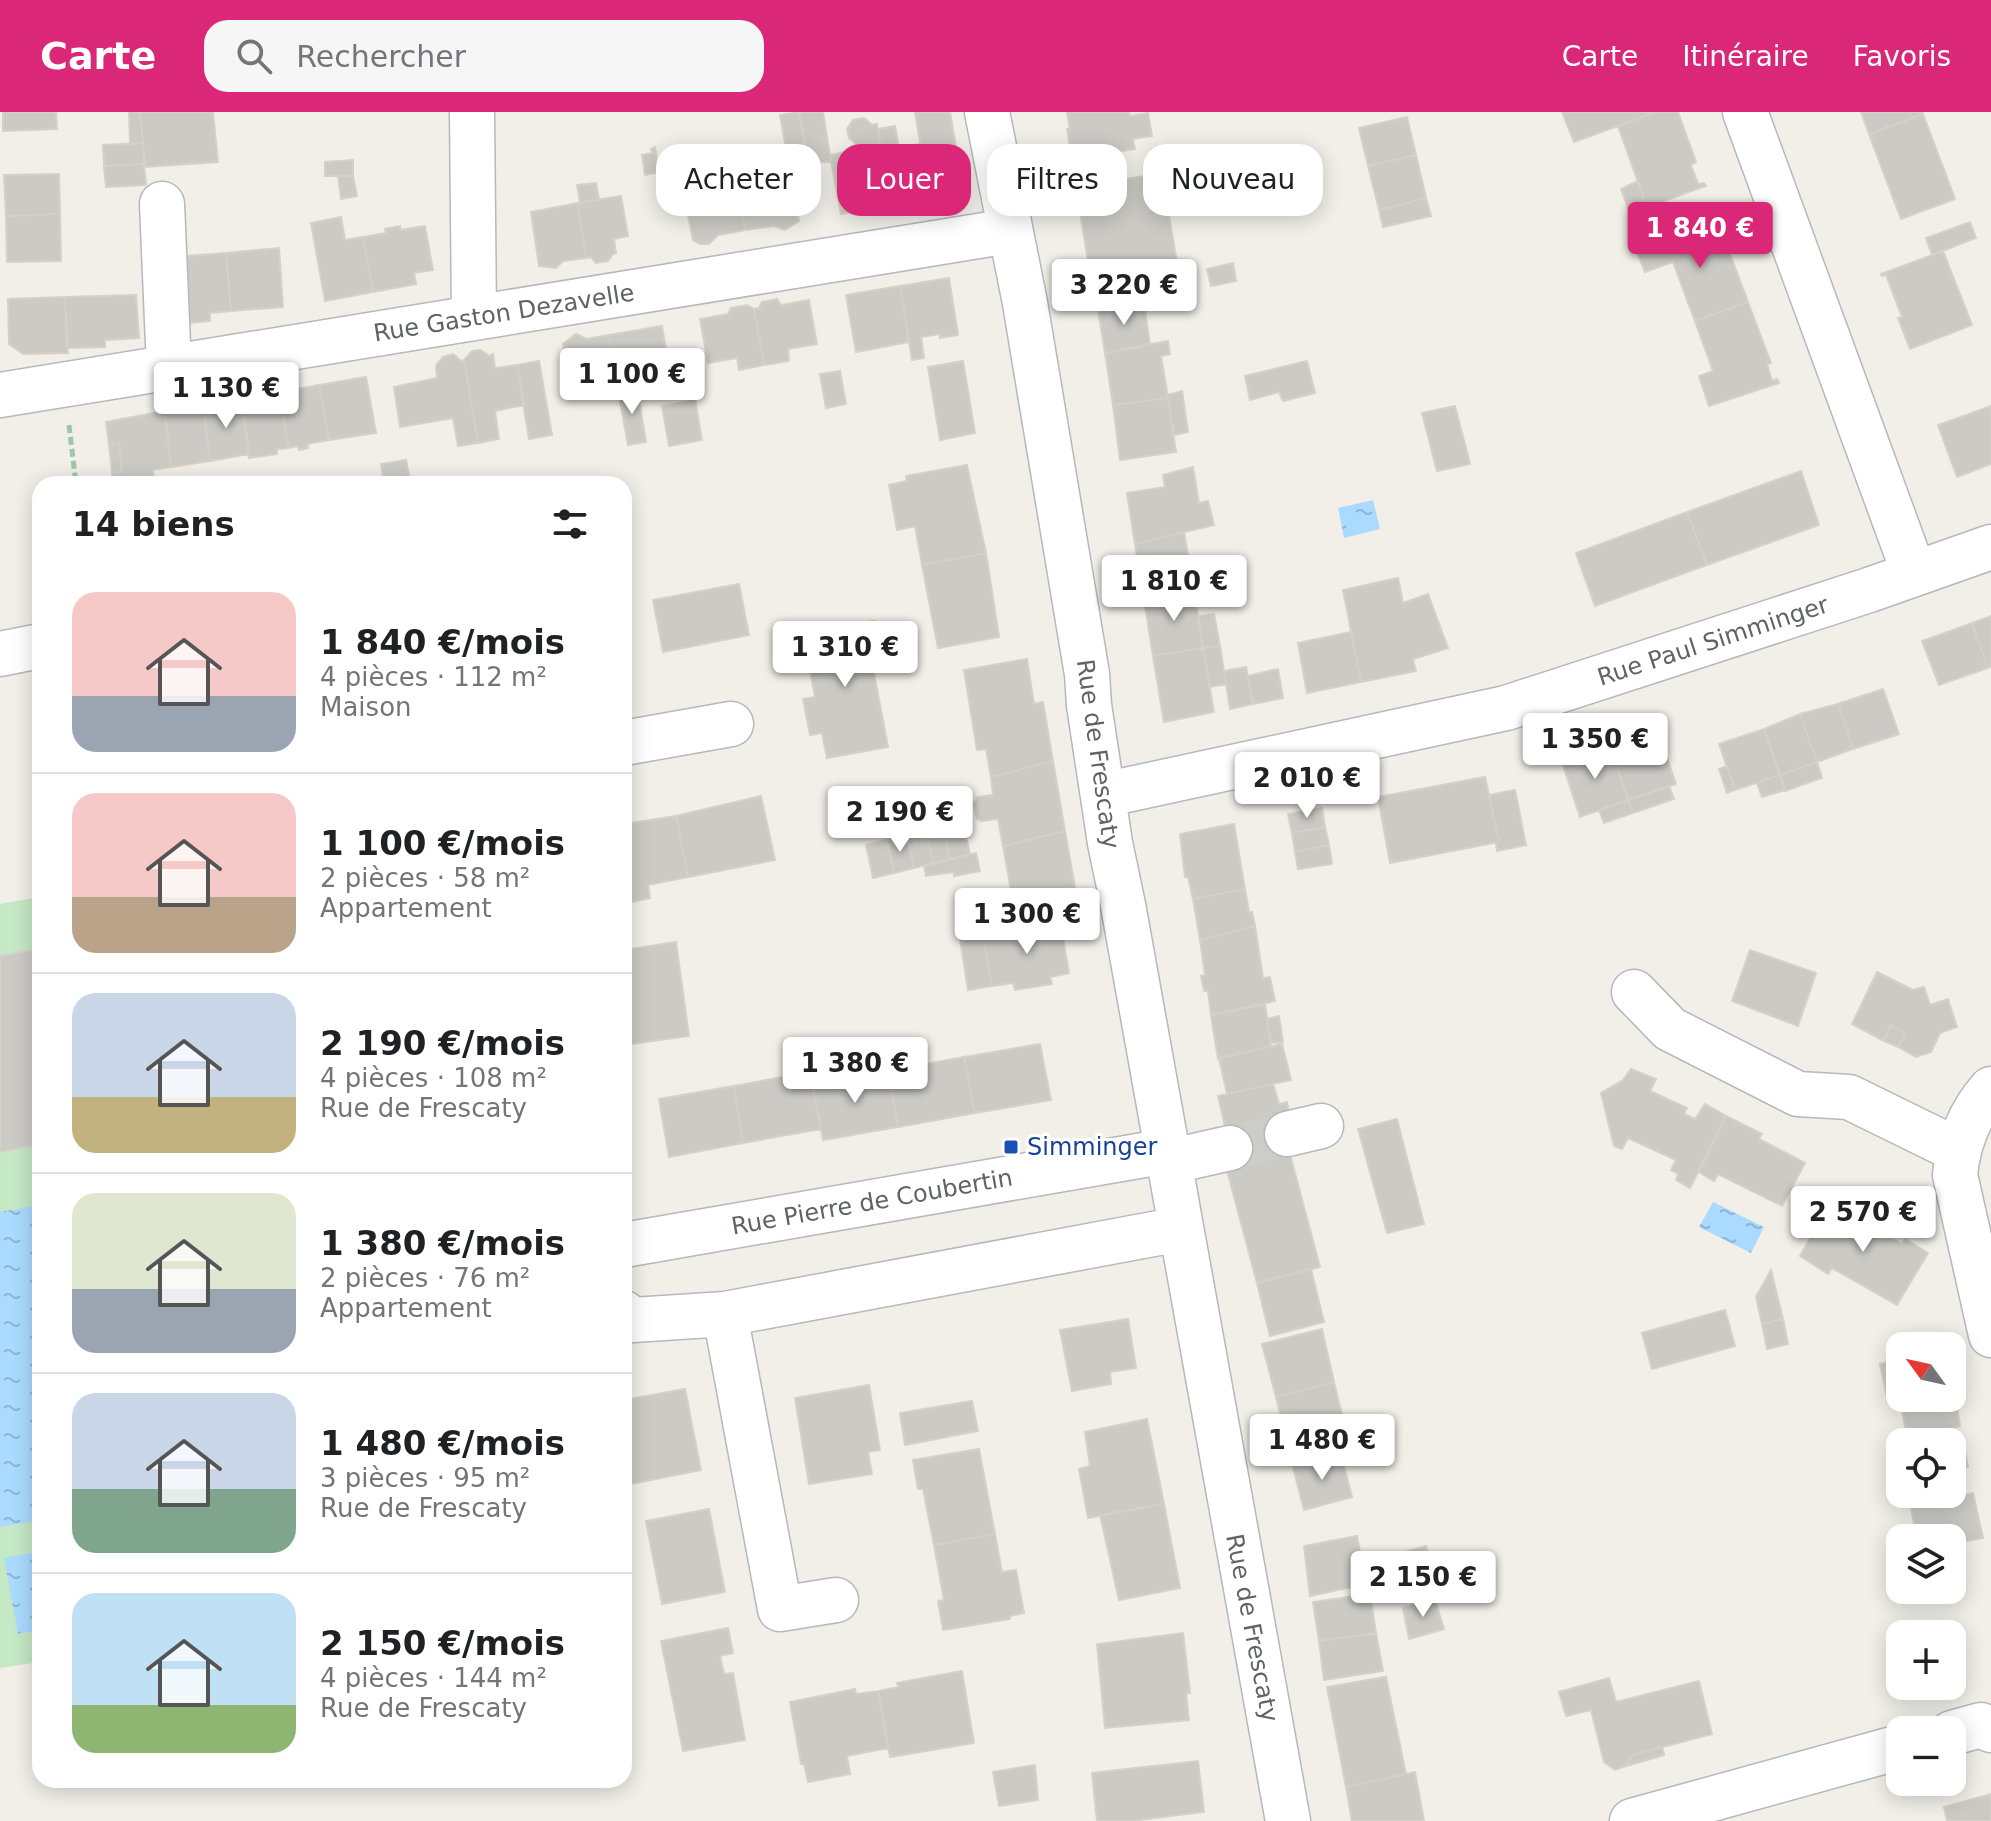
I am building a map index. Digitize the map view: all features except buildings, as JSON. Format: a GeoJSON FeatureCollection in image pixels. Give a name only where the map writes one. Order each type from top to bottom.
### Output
{"type":"FeatureCollection","features":[{"type":"Feature","properties":{"kind":"street"},"geometry":{"type":"LineString","coordinates":[[472,112],[474,318]]}},
{"type":"Feature","properties":{"kind":"street","name":"Rue de Frescaty"},"geometry":{"type":"LineString","coordinates":[[987,112],[1025,303],[1087,674],[1103,795],[1288,1821]]}},
{"type":"Feature","properties":{"kind":"street"},"geometry":{"type":"LineString","coordinates":[[1745,112],[1914,573]]}},
{"type":"Feature","properties":{"kind":"street"},"geometry":{"type":"LineString","coordinates":[[162,204],[169,368]]}},
{"type":"Feature","properties":{"kind":"street","name":"Rue Gaston Dezavelle"},"geometry":{"type":"LineString","coordinates":[[0,395],[1009,231]]}},
{"type":"Feature","properties":{"kind":"street","name":"Rue Paul Simminger"},"geometry":{"type":"LineString","coordinates":[[1103,795],[1506,708],[1991,547]]}},
{"type":"Feature","properties":{"kind":"street"},"geometry":{"type":"LineString","coordinates":[[0,654],[32,648]]}},
{"type":"Feature","properties":{"kind":"street"},"geometry":{"type":"LineString","coordinates":[[632,742],[731,724]]}},
{"type":"Feature","properties":{"kind":"street"},"geometry":{"type":"LineString","coordinates":[[1634,992],[1670,1029],[1798,1094],[1849,1097],[1957,1150]]}},
{"type":"Feature","properties":{"kind":"street"},"geometry":{"type":"LineString","coordinates":[[1991,1089],[1968,1123],[1957,1150],[1955,1175],[1991,1335]]}},
{"type":"Feature","properties":{"kind":"street","name":"Rue Pierre de Coubertin"},"geometry":{"type":"LineString","coordinates":[[632,1244],[1230,1148]]}},
{"type":"Feature","properties":{"kind":"street"},"geometry":{"type":"LineString","coordinates":[[632,1319],[725,1314],[1180,1229]]}},
{"type":"Feature","properties":{"kind":"street"},"geometry":{"type":"LineString","coordinates":[[725,1314],[780,1609],[836,1600]]}},
{"type":"Feature","properties":{"kind":"street"},"geometry":{"type":"LineString","coordinates":[[1632,1821],[1886,1751]]}},
{"type":"Feature","properties":{"kind":"path"},"geometry":{"type":"LineString","coordinates":[[64,385],[75,476]]}},
{"type":"Feature","properties":{"kind":"green space"},"geometry":{"type":"Polygon","coordinates":[[[32,898],[32,1663],[0,1668],[0,904],[32,898]]]}},
{"type":"Feature","properties":{"kind":"water"},"geometry":{"type":"Polygon","coordinates":[[[1373,500],[1380,529],[1344,538],[1338,508],[1373,500]]]}},
{"type":"Feature","properties":{"kind":"water"},"geometry":{"type":"Polygon","coordinates":[[[1713,1202],[1764,1227],[1751,1253],[1699,1227],[1713,1202]]]}},
{"type":"Feature","properties":{"kind":"water"},"geometry":{"type":"Polygon","coordinates":[[[32,1206],[32,1521],[0,1527],[0,1212],[32,1206]]]}},
{"type":"Feature","properties":{"kind":"water"},"geometry":{"type":"Polygon","coordinates":[[[32,1553],[32,1631],[18,1634],[4,1558],[32,1553]]]}},
{"type":"Feature","properties":{"kind":"tunnel"},"geometry":{"type":"LineString","coordinates":[[1230,1148],[1287,1134]]}},
{"type":"Feature","properties":{"kind":"place","name":"Simminger"},"geometry":{"type":"Point","coordinates":[1011,1147]}}]}
